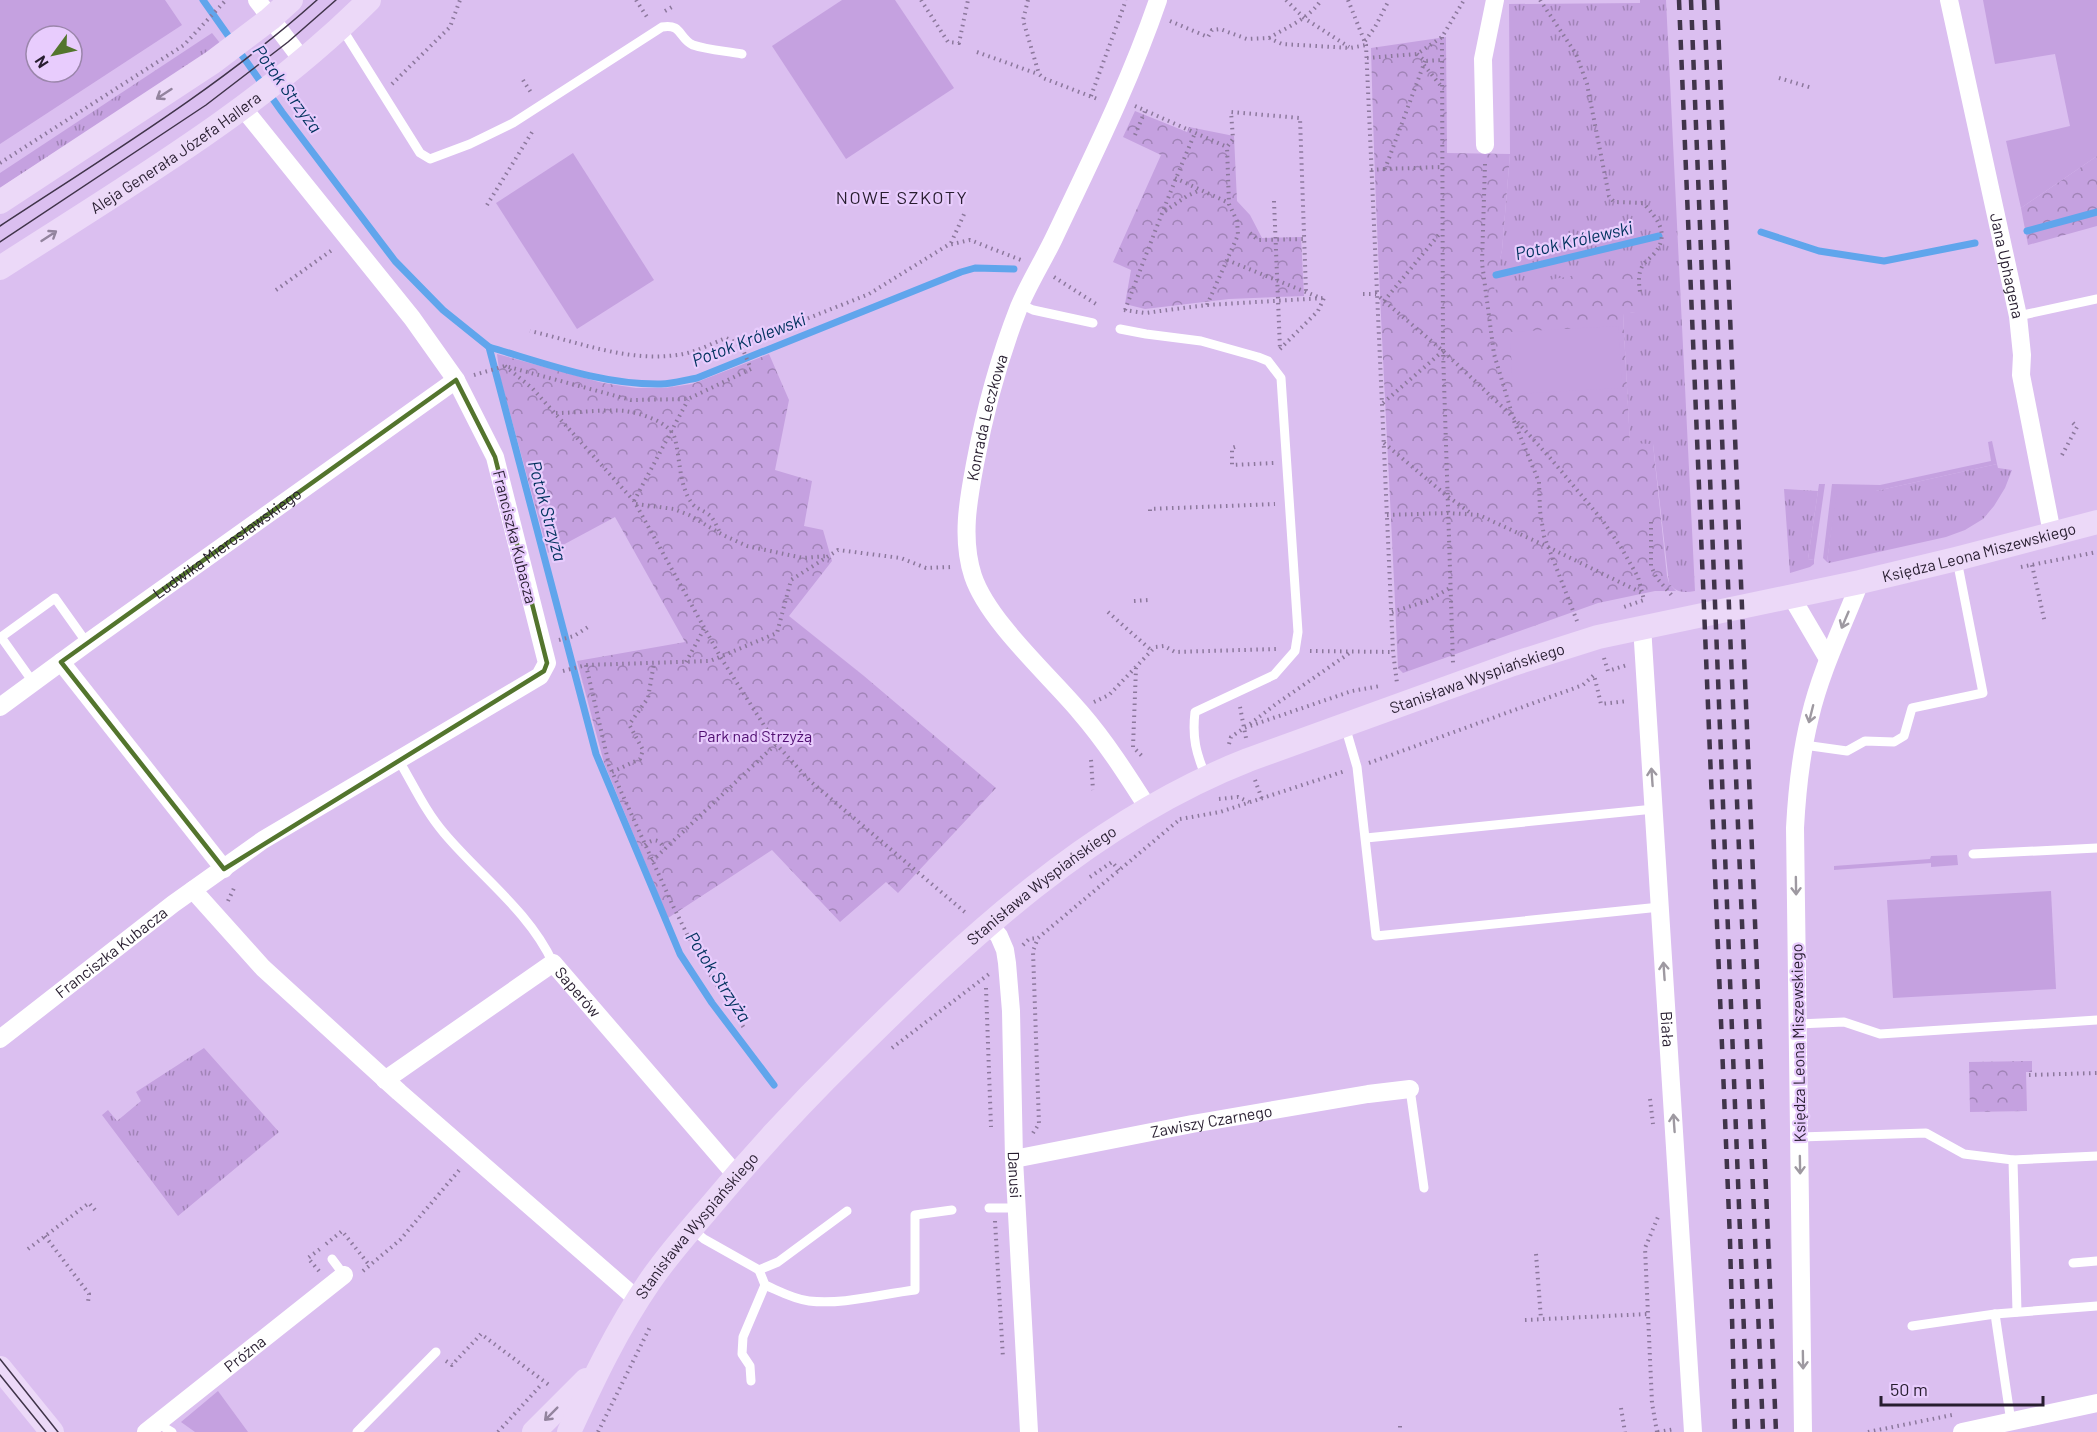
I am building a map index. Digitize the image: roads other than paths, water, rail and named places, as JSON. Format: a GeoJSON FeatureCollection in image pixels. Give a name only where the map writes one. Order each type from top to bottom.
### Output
{"type":"FeatureCollection","features":[{"type":"Feature","properties":{"kind":"main road"},"geometry":{"type":"LineString","coordinates":[[0,202],[213,62],[264,9],[291,0]]}},
{"type":"Feature","properties":{"kind":"main road","name":"Aleja Generała Józefa Hallera"},"geometry":{"type":"LineString","coordinates":[[0,268],[162,164],[243,108],[303,61],[369,0]]}},
{"type":"Feature","properties":{"kind":"main road","name":"Księdza Leona Miszewskiego"},"geometry":{"type":"LineString","coordinates":[[1642,626],[1860,582],[2097,522]]}},
{"type":"Feature","properties":{"kind":"main road","name":"Stanisława Wyspiańskiego"},"geometry":{"type":"LineString","coordinates":[[569,1432],[599,1367],[656,1272],[736,1175],[824,1080],[889,1016],[989,924],[1073,858],[1148,808],[1206,777],[1345,724],[1563,647],[1642,626]]}},
{"type":"Feature","properties":{"kind":"main road","name":"Stanisława Wyspiańskiego"},"geometry":{"type":"LineString","coordinates":[[534,1432],[599,1367]]}},
{"type":"Feature","properties":{"kind":"main road"},"geometry":{"type":"LineString","coordinates":[[0,1368],[51,1432]]}},
{"type":"Feature","properties":{"kind":"street","name":"Konrada Leczkowa"},"geometry":{"type":"LineString","coordinates":[[1148,808],[1095,729],[1011,635],[991,609],[973,577],[967,542],[967,507],[978,445],[998,362],[1020,304],[1123,93],[1158,0]]}},
{"type":"Feature","properties":{"kind":"street"},"geometry":{"type":"LineString","coordinates":[[1485,145],[1484,59],[1495,0]]}},
{"type":"Feature","properties":{"kind":"street","name":"Jana Uphagena"},"geometry":{"type":"LineString","coordinates":[[1949,0],[2018,316],[2022,355],[2021,375],[2052,533]]}},
{"type":"Feature","properties":{"kind":"street"},"geometry":{"type":"LineString","coordinates":[[264,9],[303,61]]}},
{"type":"Feature","properties":{"kind":"street","name":"Franciszka Kubacza"},"geometry":{"type":"LineString","coordinates":[[0,1039],[173,904],[263,840],[540,676],[547,663],[495,457],[456,381],[412,318],[243,108]]}},
{"type":"Feature","properties":{"kind":"street","name":"Ludwika Mierosławskiego"},"geometry":{"type":"LineString","coordinates":[[0,707],[456,381]]}},
{"type":"Feature","properties":{"kind":"street","name":"Księdza Leona Miszewskiego"},"geometry":{"type":"LineString","coordinates":[[1803,1432],[1795,828],[1797,796],[1810,716],[1828,658],[1860,582]]}},
{"type":"Feature","properties":{"kind":"street"},"geometry":{"type":"LineString","coordinates":[[1791,596],[1828,658]]}},
{"type":"Feature","properties":{"kind":"street","name":"Biała"},"geometry":{"type":"LineString","coordinates":[[1642,626],[1693,1432]]}},
{"type":"Feature","properties":{"kind":"street"},"geometry":{"type":"LineString","coordinates":[[61,662],[224,869]]}},
{"type":"Feature","properties":{"kind":"street"},"geometry":{"type":"LineString","coordinates":[[193,890],[263,968],[385,1080],[638,1300]]}},
{"type":"Feature","properties":{"kind":"street","name":"Danusi"},"geometry":{"type":"LineString","coordinates":[[989,924],[999,936],[1007,963],[1011,1011],[1014,1159],[1029,1432]]}},
{"type":"Feature","properties":{"kind":"street","name":"Saperów"},"geometry":{"type":"LineString","coordinates":[[385,1080],[553,963],[736,1175]]}},
{"type":"Feature","properties":{"kind":"street","name":"Zawiszy Czarnego"},"geometry":{"type":"LineString","coordinates":[[1014,1159],[1192,1124],[1410,1089]]}},
{"type":"Feature","properties":{"kind":"street","name":"Próżna"},"geometry":{"type":"LineString","coordinates":[[158,1429],[344,1275]]}},
{"type":"Feature","properties":{"kind":"street"},"geometry":{"type":"LineString","coordinates":[[1962,1432],[2097,1403]]}},
{"type":"Feature","properties":{"kind":"lane"},"geometry":{"type":"LineString","coordinates":[[341,27],[420,153],[430,159],[488,136],[513,123],[662,27],[669,25],[675,27],[691,44],[742,54]]}},
{"type":"Feature","properties":{"kind":"lane"},"geometry":{"type":"LineString","coordinates":[[2018,316],[2097,298]]}},
{"type":"Feature","properties":{"kind":"lane"},"geometry":{"type":"LineString","coordinates":[[1020,304],[1033,310],[1093,323]]}},
{"type":"Feature","properties":{"kind":"lane"},"geometry":{"type":"LineString","coordinates":[[1120,329],[1201,341],[1268,360],[1281,378],[1298,632],[1294,651],[1274,675],[1195,712],[1193,732],[1197,756],[1206,777]]}},
{"type":"Feature","properties":{"kind":"lane"},"geometry":{"type":"LineString","coordinates":[[1804,745],[1847,751],[1864,741],[1894,742],[1905,736],[1912,708],[1983,693],[1956,559]]}},
{"type":"Feature","properties":{"kind":"lane"},"geometry":{"type":"LineString","coordinates":[[33,682],[1,637],[55,598],[87,643]]}},
{"type":"Feature","properties":{"kind":"lane"},"geometry":{"type":"LineString","coordinates":[[1345,724],[1357,767],[1376,936],[1660,907]]}},
{"type":"Feature","properties":{"kind":"lane"},"geometry":{"type":"LineString","coordinates":[[398,759],[434,820],[512,905],[544,945],[553,963]]}},
{"type":"Feature","properties":{"kind":"lane"},"geometry":{"type":"LineString","coordinates":[[1366,838],[1654,809]]}},
{"type":"Feature","properties":{"kind":"lane"},"geometry":{"type":"LineString","coordinates":[[1973,854],[2097,848]]}},
{"type":"Feature","properties":{"kind":"lane"},"geometry":{"type":"LineString","coordinates":[[1798,1024],[1844,1022],[1880,1034],[2097,1020]]}},
{"type":"Feature","properties":{"kind":"lane"},"geometry":{"type":"LineString","coordinates":[[1410,1089],[1424,1188]]}},
{"type":"Feature","properties":{"kind":"lane"},"geometry":{"type":"LineString","coordinates":[[1800,1137],[1926,1133],[1964,1154],[2013,1160],[2097,1156]]}},
{"type":"Feature","properties":{"kind":"lane"},"geometry":{"type":"LineString","coordinates":[[2013,1160],[2017,1312]]}},
{"type":"Feature","properties":{"kind":"lane"},"geometry":{"type":"LineString","coordinates":[[989,1208],[1017,1208]]}},
{"type":"Feature","properties":{"kind":"lane"},"geometry":{"type":"LineString","coordinates":[[691,1229],[704,1239],[759,1270],[765,1285],[791,1297],[833,1301],[915,1290],[915,1215],[952,1210]]}},
{"type":"Feature","properties":{"kind":"lane"},"geometry":{"type":"LineString","coordinates":[[759,1270],[778,1262],[847,1211]]}},
{"type":"Feature","properties":{"kind":"lane"},"geometry":{"type":"LineString","coordinates":[[332,1259],[344,1275]]}},
{"type":"Feature","properties":{"kind":"lane"},"geometry":{"type":"LineString","coordinates":[[2073,1263],[2097,1261]]}},
{"type":"Feature","properties":{"kind":"lane"},"geometry":{"type":"LineString","coordinates":[[751,1381],[750,1366],[742,1354],[743,1337],[765,1285]]}},
{"type":"Feature","properties":{"kind":"lane"},"geometry":{"type":"LineString","coordinates":[[1912,1326],[1995,1314],[2097,1306]]}},
{"type":"Feature","properties":{"kind":"lane"},"geometry":{"type":"LineString","coordinates":[[1995,1314],[2011,1422]]}},
{"type":"Feature","properties":{"kind":"lane"},"geometry":{"type":"LineString","coordinates":[[357,1432],[436,1353]]}},
{"type":"Feature","properties":{"kind":"waterway","name":"Potok Strzyża"},"geometry":{"type":"LineString","coordinates":[[203,0],[282,112],[395,261],[443,310],[489,347],[596,754],[680,954],[712,1003],[774,1085]]}},
{"type":"Feature","properties":{"kind":"waterway","name":"Potok Królewski"},"geometry":{"type":"LineString","coordinates":[[2027,231],[2097,212]]}},
{"type":"Feature","properties":{"kind":"waterway","name":"Potok Królewski"},"geometry":{"type":"LineString","coordinates":[[1761,232],[1819,251],[1884,261],[1975,243]]}},
{"type":"Feature","properties":{"kind":"waterway","name":"Potok Królewski"},"geometry":{"type":"LineString","coordinates":[[1496,275],[1659,236]]}},
{"type":"Feature","properties":{"kind":"waterway","name":"Potok Królewski"},"geometry":{"type":"LineString","coordinates":[[489,347],[595,377],[639,383],[670,383],[697,378],[961,272],[975,268],[1014,269]]}},
{"type":"Feature","properties":{"kind":"tram line"},"geometry":{"type":"LineString","coordinates":[[0,226],[203,91],[280,32],[317,0]]}},
{"type":"Feature","properties":{"kind":"tram line"},"geometry":{"type":"LineString","coordinates":[[0,242],[206,105],[288,42],[336,0]]}},
{"type":"Feature","properties":{"kind":"tram line"},"geometry":{"type":"LineString","coordinates":[[0,1359],[58,1432]]}},
{"type":"Feature","properties":{"kind":"tram line"},"geometry":{"type":"LineString","coordinates":[[0,1375],[46,1432]]}},
{"type":"Feature","properties":{"kind":"railway"},"geometry":{"type":"LineString","coordinates":[[1679,0],[1730,1240],[1735,1432]]}},
{"type":"Feature","properties":{"kind":"railway"},"geometry":{"type":"LineString","coordinates":[[1691,0],[1748,1432]]}},
{"type":"Feature","properties":{"kind":"railway"},"geometry":{"type":"LineString","coordinates":[[1704,0],[1763,1432]]}},
{"type":"Feature","properties":{"kind":"railway"},"geometry":{"type":"LineString","coordinates":[[1717,0],[1776,1432]]}},
{"type":"Feature","properties":{"kind":"district","name":"NOWE SZKOTY"},"geometry":{"type":"Point","coordinates":[902,198]}},
{"type":"Feature","properties":{"kind":"park label","name":"Park nad Strzyżą"},"geometry":{"type":"Point","coordinates":[755,736]}}]}
